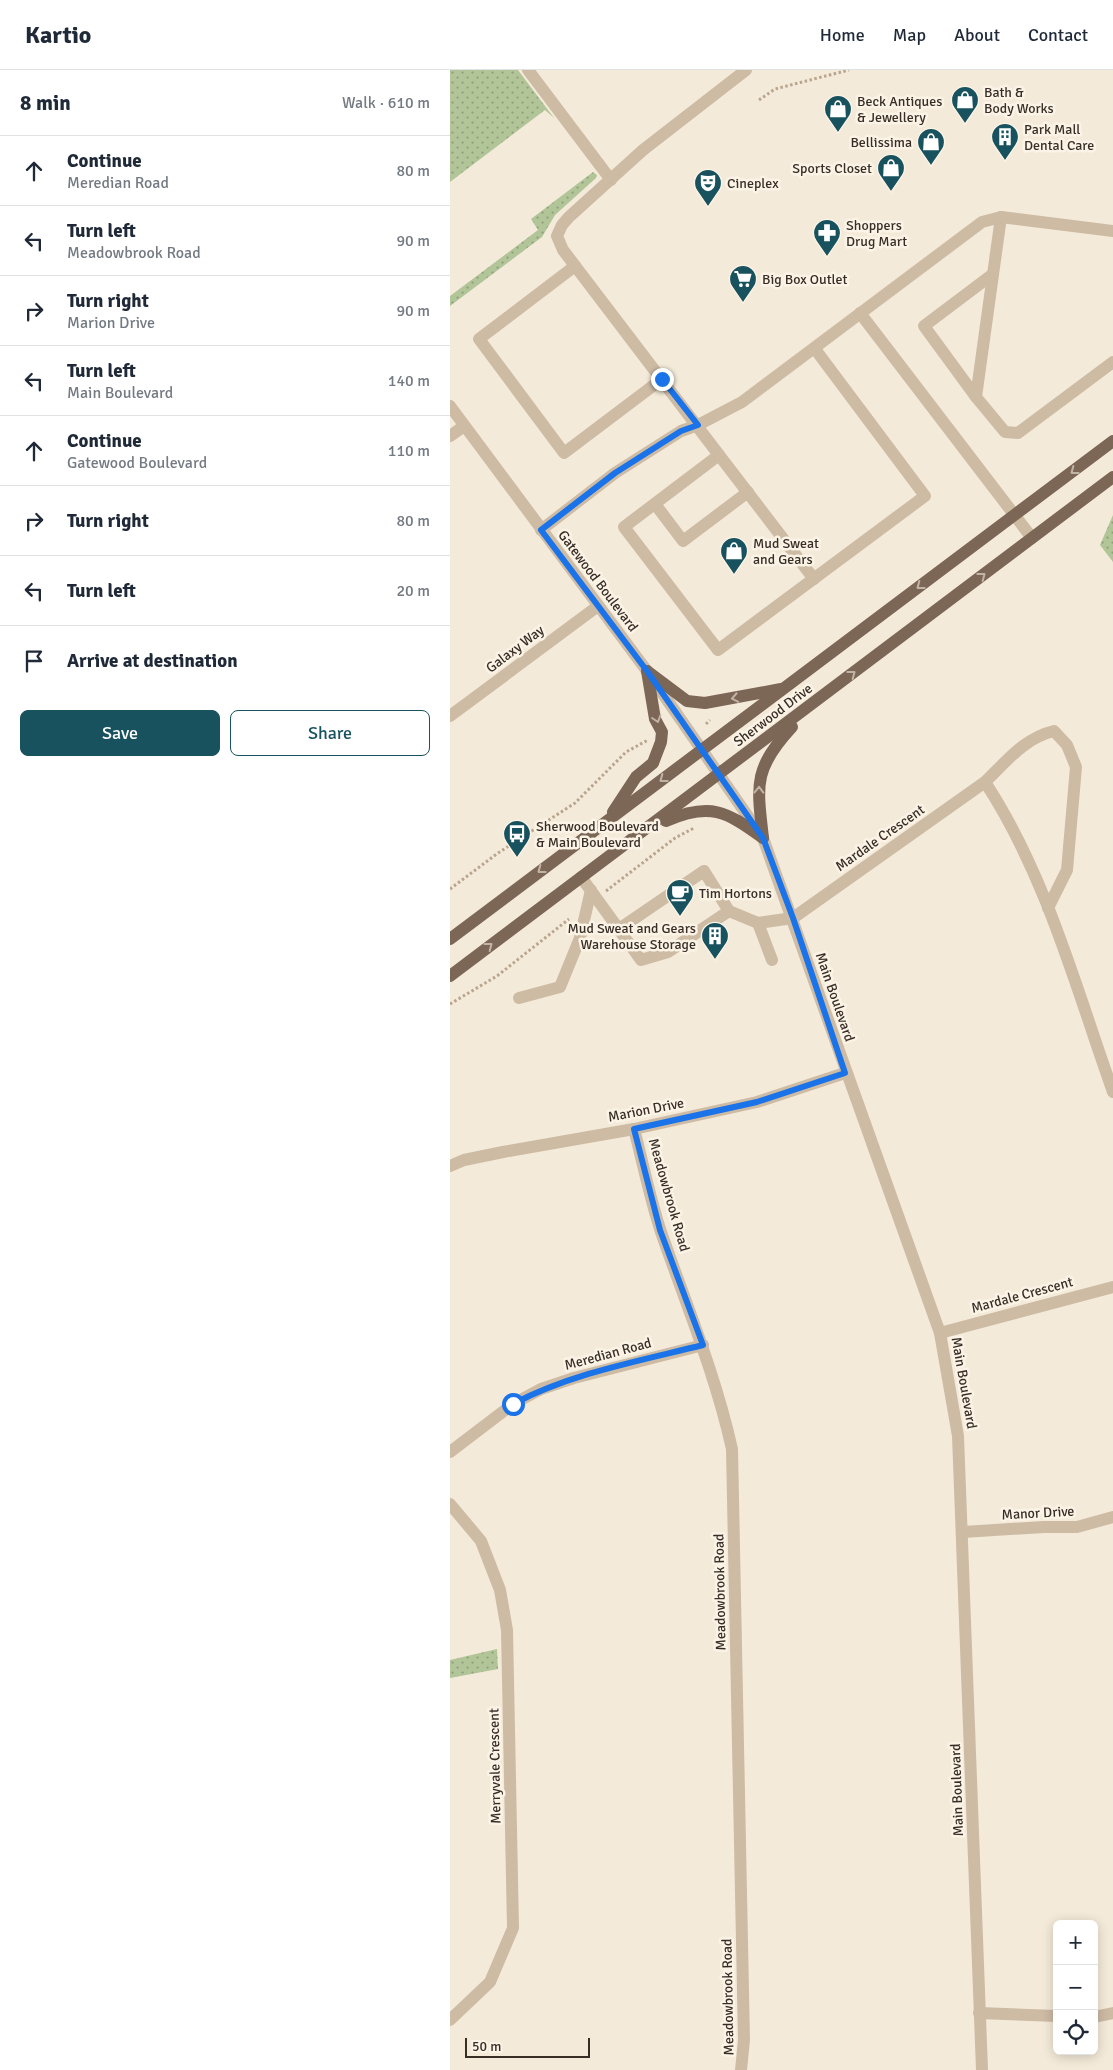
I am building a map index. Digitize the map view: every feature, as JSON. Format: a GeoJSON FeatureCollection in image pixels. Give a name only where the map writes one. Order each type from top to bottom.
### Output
{"type":"FeatureCollection","features":[{"type":"Feature","properties":{"kind":"main road","name":"Sherwood Drive"},"geometry":{"type":"LineString","coordinates":[[450,939],[1113,441]]}},
{"type":"Feature","properties":{"kind":"main road","name":"Sherwood Drive"},"geometry":{"type":"LineString","coordinates":[[450,976],[1113,477]]}},
{"type":"Feature","properties":{"kind":"main road"},"geometry":{"type":"LineString","coordinates":[[647,671],[687,701],[705,703],[783,689]]}},
{"type":"Feature","properties":{"kind":"main road"},"geometry":{"type":"LineString","coordinates":[[608,820],[636,777],[654,763],[661,742],[662,732],[656,719],[647,671]]}},
{"type":"Feature","properties":{"kind":"main road"},"geometry":{"type":"LineString","coordinates":[[763,838],[758,789],[762,768],[776,743],[813,704]]}},
{"type":"Feature","properties":{"kind":"main road"},"geometry":{"type":"LineString","coordinates":[[645,830],[690,811],[708,810],[738,820],[763,838]]}},
{"type":"Feature","properties":{"kind":"street"},"geometry":{"type":"LineString","coordinates":[[528,70],[611,180]]}},
{"type":"Feature","properties":{"kind":"street"},"geometry":{"type":"LineString","coordinates":[[746,70],[643,150],[569,217],[557,236],[563,250],[814,579]]}},
{"type":"Feature","properties":{"kind":"street"},"geometry":{"type":"LineString","coordinates":[[541,530],[615,473],[681,431],[698,425],[742,402],[982,222],[1001,217],[1113,231]]}},
{"type":"Feature","properties":{"kind":"street"},"geometry":{"type":"LineString","coordinates":[[976,397],[1001,217]]}},
{"type":"Feature","properties":{"kind":"street"},"geometry":{"type":"LineString","coordinates":[[575,266],[478,339],[564,452],[662,379]]}},
{"type":"Feature","properties":{"kind":"street"},"geometry":{"type":"LineString","coordinates":[[994,274],[924,326],[976,397],[1005,432],[1018,433],[1113,362]]}},
{"type":"Feature","properties":{"kind":"street"},"geometry":{"type":"LineString","coordinates":[[860,313],[1032,538]]}},
{"type":"Feature","properties":{"kind":"street"},"geometry":{"type":"LineString","coordinates":[[719,455],[624,527],[718,650],[925,496],[815,348]]}},
{"type":"Feature","properties":{"kind":"street","name":"Gatewood Boulevard"},"geometry":{"type":"LineString","coordinates":[[450,406],[647,671],[702,750]]}},
{"type":"Feature","properties":{"kind":"street"},"geometry":{"type":"LineString","coordinates":[[450,436],[464,426]]}},
{"type":"Feature","properties":{"kind":"street"},"geometry":{"type":"LineString","coordinates":[[655,504],[683,541],[748,492]]}},
{"type":"Feature","properties":{"kind":"street","name":"Galaxy Way"},"geometry":{"type":"LineString","coordinates":[[450,716],[598,606]]}},
{"type":"Feature","properties":{"kind":"street","name":"Mardale Crescent"},"geometry":{"type":"LineString","coordinates":[[793,918],[985,782],[1028,741],[1042,734],[1054,731],[1067,745],[1076,767],[1067,870],[1048,908]]}},
{"type":"Feature","properties":{"kind":"street","name":"Main Boulevard"},"geometry":{"type":"LineString","coordinates":[[702,750],[763,838],[793,918],[845,1073],[940,1333],[958,1436],[982,2070]]}},
{"type":"Feature","properties":{"kind":"street"},"geometry":{"type":"LineString","coordinates":[[985,782],[1008,818],[1048,908],[1113,1092]]}},
{"type":"Feature","properties":{"kind":"street"},"geometry":{"type":"LineString","coordinates":[[619,929],[704,871],[729,912],[758,923],[793,918]]}},
{"type":"Feature","properties":{"kind":"street"},"geometry":{"type":"LineString","coordinates":[[580,878],[591,890],[641,960],[668,952],[729,912]]}},
{"type":"Feature","properties":{"kind":"street"},"geometry":{"type":"LineString","coordinates":[[519,998],[560,987],[580,938],[591,890]]}},
{"type":"Feature","properties":{"kind":"street"},"geometry":{"type":"LineString","coordinates":[[758,923],[772,960]]}},
{"type":"Feature","properties":{"kind":"street","name":"Marion Drive"},"geometry":{"type":"LineString","coordinates":[[450,1166],[464,1160],[634,1129],[757,1102],[845,1073]]}},
{"type":"Feature","properties":{"kind":"street","name":"Meadowbrook Road"},"geometry":{"type":"LineString","coordinates":[[634,1129],[660,1230],[703,1345],[724,1411],[732,1449],[744,2030],[741,2070]]}},
{"type":"Feature","properties":{"kind":"street","name":"Mardale Crescent"},"geometry":{"type":"LineString","coordinates":[[940,1333],[1113,1287]]}},
{"type":"Feature","properties":{"kind":"street","name":"Meredian Road"},"geometry":{"type":"LineString","coordinates":[[450,1452],[513,1404],[541,1389],[574,1378],[703,1345]]}},
{"type":"Feature","properties":{"kind":"street","name":"Merryvale Crescent"},"geometry":{"type":"LineString","coordinates":[[450,1504],[481,1541],[500,1590],[507,1630],[514,1928],[490,1982],[450,2020]]}},
{"type":"Feature","properties":{"kind":"street","name":"Manor Drive"},"geometry":{"type":"LineString","coordinates":[[963,1532],[1077,1527],[1113,1516]]}},
{"type":"Feature","properties":{"kind":"street"},"geometry":{"type":"LineString","coordinates":[[979,2013],[1053,2016]]}},
{"type":"Feature","properties":{"kind":"street"},"geometry":{"type":"LineString","coordinates":[[1098,2016],[1113,2013]]}},
{"type":"Feature","properties":{"kind":"path"},"geometry":{"type":"LineString","coordinates":[[759,100],[775,89],[849,70]]}},
{"type":"Feature","properties":{"kind":"path"},"geometry":{"type":"LineString","coordinates":[[706,724],[710,720]]}},
{"type":"Feature","properties":{"kind":"path"},"geometry":{"type":"LineString","coordinates":[[450,889],[498,853],[575,803],[626,752],[641,742],[650,740]]}},
{"type":"Feature","properties":{"kind":"path"},"geometry":{"type":"LineString","coordinates":[[607,890],[675,838],[698,825]]}},
{"type":"Feature","properties":{"kind":"path"},"geometry":{"type":"LineString","coordinates":[[450,1004],[488,982],[567,921]]}},
{"type":"Feature","properties":{"kind":"green space"},"geometry":{"type":"Polygon","coordinates":[[[450,70],[518,70],[554,118],[545,110],[450,182],[450,70]]]}},
{"type":"Feature","properties":{"kind":"green space"},"geometry":{"type":"Polygon","coordinates":[[[593,172],[597,175],[596,178],[555,215],[542,237],[450,306],[450,296],[538,230],[531,219],[593,172]]]}},
{"type":"Feature","properties":{"kind":"green space"},"geometry":{"type":"Polygon","coordinates":[[[1113,515],[1113,562],[1100,545],[1113,515]]]}},
{"type":"Feature","properties":{"kind":"green space"},"geometry":{"type":"Polygon","coordinates":[[[497,1649],[498,1669],[450,1678],[450,1660],[497,1649]]]}},
{"type":"Feature","properties":{"kind":"place","name":"Bath & Body Works"},"geometry":{"type":"Point","coordinates":[965,124]}},
{"type":"Feature","properties":{"kind":"place","name":"Beck Antiques & Jewellery"},"geometry":{"type":"Point","coordinates":[838,133]}},
{"type":"Feature","properties":{"kind":"place","name":"Park Mall Dental Care"},"geometry":{"type":"Point","coordinates":[1005,161]}},
{"type":"Feature","properties":{"kind":"place","name":"Bellissima"},"geometry":{"type":"Point","coordinates":[931,166]}},
{"type":"Feature","properties":{"kind":"place","name":"Sports Closet"},"geometry":{"type":"Point","coordinates":[891,192]}},
{"type":"Feature","properties":{"kind":"place","name":"Cineplex"},"geometry":{"type":"Point","coordinates":[708,207]}},
{"type":"Feature","properties":{"kind":"place","name":"Shoppers Drug Mart"},"geometry":{"type":"Point","coordinates":[827,257]}},
{"type":"Feature","properties":{"kind":"place","name":"Big Box Outlet"},"geometry":{"type":"Point","coordinates":[743,303]}},
{"type":"Feature","properties":{"kind":"place","name":"Mud Sweat and Gears"},"geometry":{"type":"Point","coordinates":[734,575]}},
{"type":"Feature","properties":{"kind":"place","name":"Sherwood Boulevard & Main Boulevard"},"geometry":{"type":"Point","coordinates":[517,858]}},
{"type":"Feature","properties":{"kind":"place","name":"Tim Hortons"},"geometry":{"type":"Point","coordinates":[680,917]}},
{"type":"Feature","properties":{"kind":"place","name":"Mud Sweat and Gears Warehouse Storage"},"geometry":{"type":"Point","coordinates":[715,960]}},
{"type":"Feature","properties":{"kind":"route"},"geometry":{"type":"LineString","coordinates":[[513,1404],[541,1389],[574,1378],[703,1345],[660,1230],[634,1129],[757,1102],[845,1073],[793,918],[763,838],[647,671],[541,530],[615,473],[681,431],[698,425],[662,379]]}}]}
